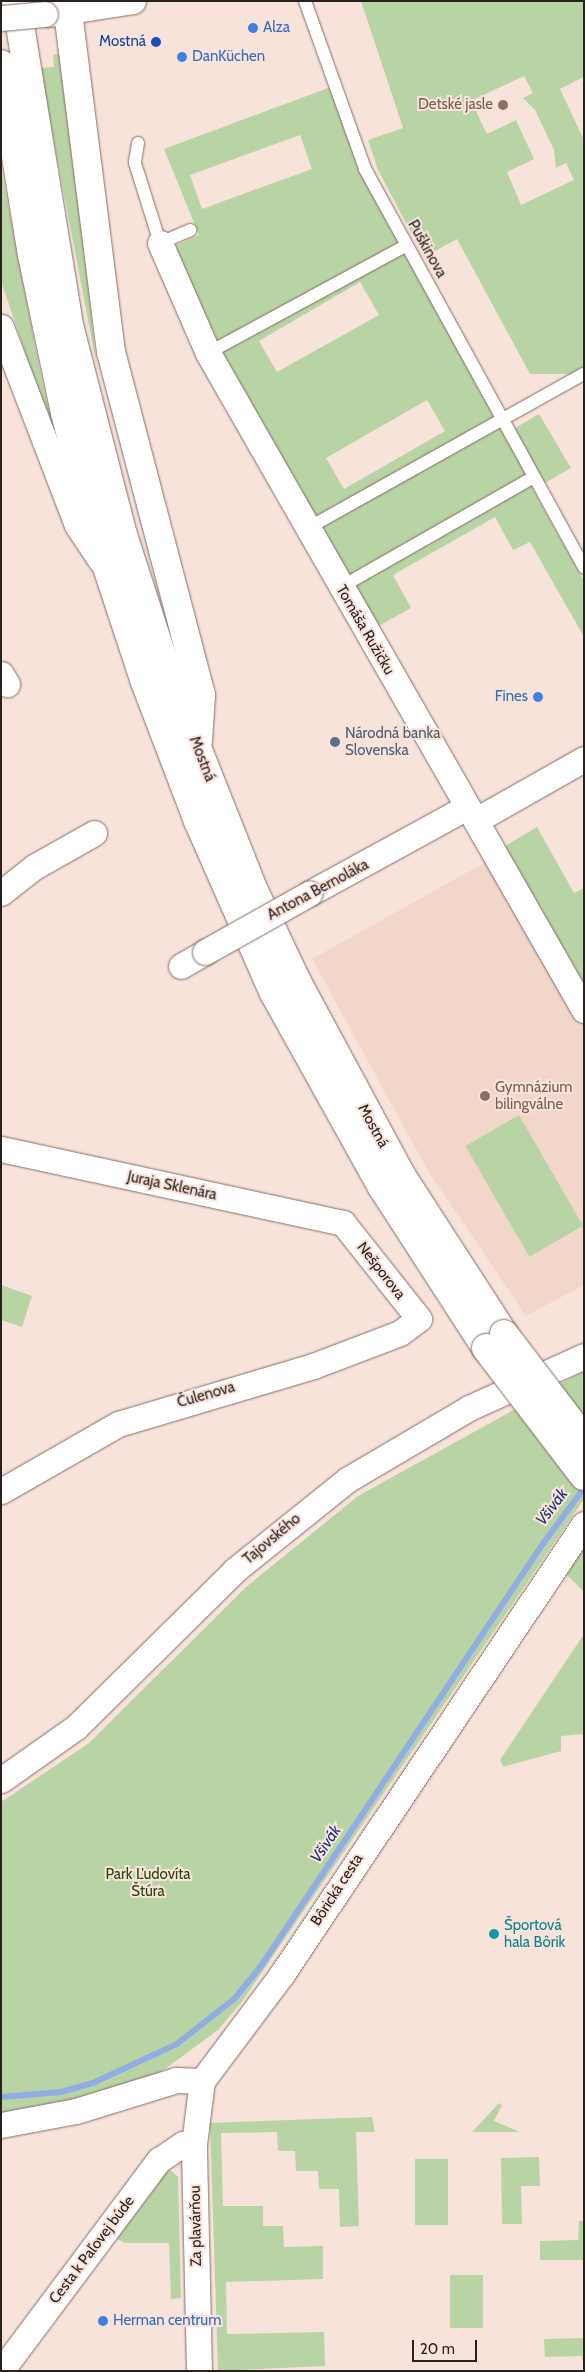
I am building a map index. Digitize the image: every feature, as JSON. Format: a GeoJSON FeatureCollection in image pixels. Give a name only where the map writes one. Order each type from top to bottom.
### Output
{"type":"FeatureCollection","features":[{"type":"Feature","properties":{"kind":"main road","name":"Mostná"},"geometry":{"type":"LineString","coordinates":[[16,1],[55,250],[88,406],[144,605],[254,891],[340,1067],[495,1341],[584,1439]]}},
{"type":"Feature","properties":{"kind":"main road"},"geometry":{"type":"LineString","coordinates":[[60,9],[111,352],[201,695],[198,749]]}},
{"type":"Feature","properties":{"kind":"main road","name":"Mostná"},"geometry":{"type":"LineString","coordinates":[[1,64],[46,333],[110,574],[198,821],[274,993],[382,1187],[495,1341],[584,1476]]}},
{"type":"Feature","properties":{"kind":"street"},"geometry":{"type":"LineString","coordinates":[[1,18],[133,1]]}},
{"type":"Feature","properties":{"kind":"street","name":"Tomáša Ružičku"},"geometry":{"type":"LineString","coordinates":[[160,243],[208,353],[308,528],[467,816],[584,1010]]}},
{"type":"Feature","properties":{"kind":"street"},"geometry":{"type":"LineString","coordinates":[[1,328],[76,524],[110,574]]}},
{"type":"Feature","properties":{"kind":"street","name":"Antona Bernoláka"},"geometry":{"type":"LineString","coordinates":[[181,966],[310,893],[584,759]]}},
{"type":"Feature","properties":{"kind":"street"},"geometry":{"type":"LineString","coordinates":[[1,893],[34,867],[94,833]]}},
{"type":"Feature","properties":{"kind":"street","name":"Juraja Sklenára"},"geometry":{"type":"LineString","coordinates":[[1,1149],[343,1223]]}},
{"type":"Feature","properties":{"kind":"street","name":"Nešporova"},"geometry":{"type":"LineString","coordinates":[[343,1223],[419,1320]]}},
{"type":"Feature","properties":{"kind":"street","name":"Čulenova"},"geometry":{"type":"LineString","coordinates":[[1,1491],[118,1424],[312,1366],[400,1333],[419,1320]]}},
{"type":"Feature","properties":{"kind":"street","name":"Tajovského"},"geometry":{"type":"LineString","coordinates":[[1,1780],[76,1727],[235,1570],[347,1480],[469,1408],[584,1356]]}},
{"type":"Feature","properties":{"kind":"street","name":"Bôrická cesta"},"geometry":{"type":"LineString","coordinates":[[202,2081],[282,1974],[584,1524]]}},
{"type":"Feature","properties":{"kind":"street"},"geometry":{"type":"LineString","coordinates":[[1,2125],[76,2111],[176,2080],[202,2081]]}},
{"type":"Feature","properties":{"kind":"street","name":"Za plavárňou"},"geometry":{"type":"LineString","coordinates":[[199,2371],[194,2144],[202,2081]]}},
{"type":"Feature","properties":{"kind":"street","name":"Cesta k Paľovej búde"},"geometry":{"type":"LineString","coordinates":[[1,2371],[159,2160],[183,2144],[194,2144]]}},
{"type":"Feature","properties":{"kind":"lane","name":"Puškinova"},"geometry":{"type":"LineString","coordinates":[[305,1],[365,170],[584,568]]}},
{"type":"Feature","properties":{"kind":"lane"},"geometry":{"type":"LineString","coordinates":[[138,143],[135,163],[160,243],[190,230]]}},
{"type":"Feature","properties":{"kind":"lane"},"geometry":{"type":"LineString","coordinates":[[208,353],[407,245]]}},
{"type":"Feature","properties":{"kind":"lane"},"geometry":{"type":"LineString","coordinates":[[308,528],[584,374]]}},
{"type":"Feature","properties":{"kind":"lane"},"geometry":{"type":"LineString","coordinates":[[341,587],[534,477]]}},
{"type":"Feature","properties":{"kind":"shaded area","name":"Gymnázium bilingválne"},"geometry":{"type":"Polygon","coordinates":[[[491,859],[584,1024],[584,1285],[526,1316],[427,1169],[312,959],[491,859]]]}},
{"type":"Feature","properties":{"kind":"green space"},"geometry":{"type":"Polygon","coordinates":[[[361,1],[584,1],[584,77],[560,89],[584,140],[584,374],[530,374],[457,239],[424,257],[378,170],[368,140],[403,128],[361,1]],[[524,76],[471,101],[487,134],[516,120],[534,159],[507,172],[521,205],[574,180],[566,163],[556,168],[554,150],[535,110],[523,98],[533,93],[524,76]]]}},
{"type":"Feature","properties":{"kind":"green space"},"geometry":{"type":"Polygon","coordinates":[[[57,54],[65,60],[96,362],[40,68],[54,67],[53,55],[57,54]]]}},
{"type":"Feature","properties":{"kind":"green space"},"geometry":{"type":"Polygon","coordinates":[[[331,87],[364,178],[505,434],[539,414],[571,468],[533,490],[584,581],[584,637],[530,542],[513,550],[495,517],[393,575],[411,608],[375,628],[223,359],[175,246],[199,235],[164,149],[331,87]],[[300,135],[190,175],[202,209],[312,169],[300,135]],[[360,282],[259,341],[277,372],[379,315],[360,282]],[[427,400],[326,458],[344,489],[445,431],[427,400]]]}},
{"type":"Feature","properties":{"kind":"green space"},"geometry":{"type":"Polygon","coordinates":[[[1,168],[42,381],[60,454],[1,281],[1,168]]]}},
{"type":"Feature","properties":{"kind":"green space"},"geometry":{"type":"Polygon","coordinates":[[[537,827],[574,893],[584,888],[584,987],[505,846],[537,827]]]}},
{"type":"Feature","properties":{"kind":"green space"},"geometry":{"type":"Polygon","coordinates":[[[519,1115],[583,1226],[529,1257],[465,1146],[519,1115]]]}},
{"type":"Feature","properties":{"kind":"green space"},"geometry":{"type":"Polygon","coordinates":[[[1,1285],[32,1296],[22,1327],[1,1320],[1,1285]]]}},
{"type":"Feature","properties":{"kind":"green space","name":"Park Ľudovíta Štúra"},"geometry":{"type":"Polygon","coordinates":[[[584,1371],[584,1499],[241,2003],[218,2030],[161,2072],[116,2090],[1,2114],[1,1802],[89,1743],[246,1587],[358,1496],[584,1371]]]}},
{"type":"Feature","properties":{"kind":"green space"},"geometry":{"type":"Polygon","coordinates":[[[581,1548],[584,1551],[584,1592],[563,1571],[581,1548]]]}},
{"type":"Feature","properties":{"kind":"green space"},"geometry":{"type":"Polygon","coordinates":[[[584,1634],[584,1734],[561,1736],[561,1751],[503,1767],[500,1760],[584,1634]]]}},
{"type":"Feature","properties":{"kind":"green space"},"geometry":{"type":"Polygon","coordinates":[[[499,2103],[502,2105],[494,2121],[520,2132],[472,2132],[499,2103]]]}},
{"type":"Feature","properties":{"kind":"green space"},"geometry":{"type":"Polygon","coordinates":[[[372,2117],[375,2132],[356,2132],[359,2226],[340,2227],[339,2189],[319,2189],[318,2171],[296,2171],[295,2151],[278,2151],[277,2132],[221,2133],[223,2206],[263,2206],[263,2226],[283,2226],[284,2247],[323,2246],[323,2279],[226,2282],[227,2334],[324,2332],[325,2366],[218,2371],[210,2123],[372,2117]]]}},
{"type":"Feature","properties":{"kind":"green space"},"geometry":{"type":"Polygon","coordinates":[[[539,2157],[540,2186],[521,2186],[522,2224],[502,2224],[501,2158],[539,2157]]]}},
{"type":"Feature","properties":{"kind":"green space"},"geometry":{"type":"Polygon","coordinates":[[[415,2159],[448,2159],[448,2225],[415,2225],[415,2159]]]}},
{"type":"Feature","properties":{"kind":"green space"},"geometry":{"type":"Polygon","coordinates":[[[170,2170],[178,2177],[181,2298],[171,2299],[169,2243],[125,2243],[115,2238],[159,2174],[170,2170]]]}},
{"type":"Feature","properties":{"kind":"green space"},"geometry":{"type":"Polygon","coordinates":[[[579,2221],[584,2221],[584,2260],[540,2260],[540,2241],[578,2240],[579,2221]]]}},
{"type":"Feature","properties":{"kind":"green space"},"geometry":{"type":"Polygon","coordinates":[[[450,2275],[483,2275],[483,2328],[450,2328],[450,2275]]]}},
{"type":"Feature","properties":{"kind":"green space"},"geometry":{"type":"Polygon","coordinates":[[[584,2338],[584,2371],[582,2356],[545,2357],[544,2339],[584,2338]]]}},
{"type":"Feature","properties":{"kind":"waterway","name":"Všivák"},"geometry":{"type":"LineString","coordinates":[[1,2097],[61,2092],[95,2082],[177,2044],[235,1998],[261,1966],[542,1545],[584,1488]]}},
{"type":"Feature","properties":{"kind":"place","name":"Alza"},"geometry":{"type":"Point","coordinates":[253,28]}},
{"type":"Feature","properties":{"kind":"place","name":"Mostná"},"geometry":{"type":"Point","coordinates":[156,42]}},
{"type":"Feature","properties":{"kind":"place","name":"DanKüchen"},"geometry":{"type":"Point","coordinates":[182,57]}},
{"type":"Feature","properties":{"kind":"place","name":"Detské jasle"},"geometry":{"type":"Point","coordinates":[503,105]}},
{"type":"Feature","properties":{"kind":"place","name":"Fines"},"geometry":{"type":"Point","coordinates":[538,697]}},
{"type":"Feature","properties":{"kind":"place","name":"Národná banka Slovenska"},"geometry":{"type":"Point","coordinates":[335,742]}},
{"type":"Feature","properties":{"kind":"place","name":"Gymnázium bilingválne"},"geometry":{"type":"Point","coordinates":[485,1096]}},
{"type":"Feature","properties":{"kind":"place","name":"Športová hala Bôrik"},"geometry":{"type":"Point","coordinates":[494,1934]}},
{"type":"Feature","properties":{"kind":"place","name":"Herman centrum"},"geometry":{"type":"Point","coordinates":[103,2321]}}]}
